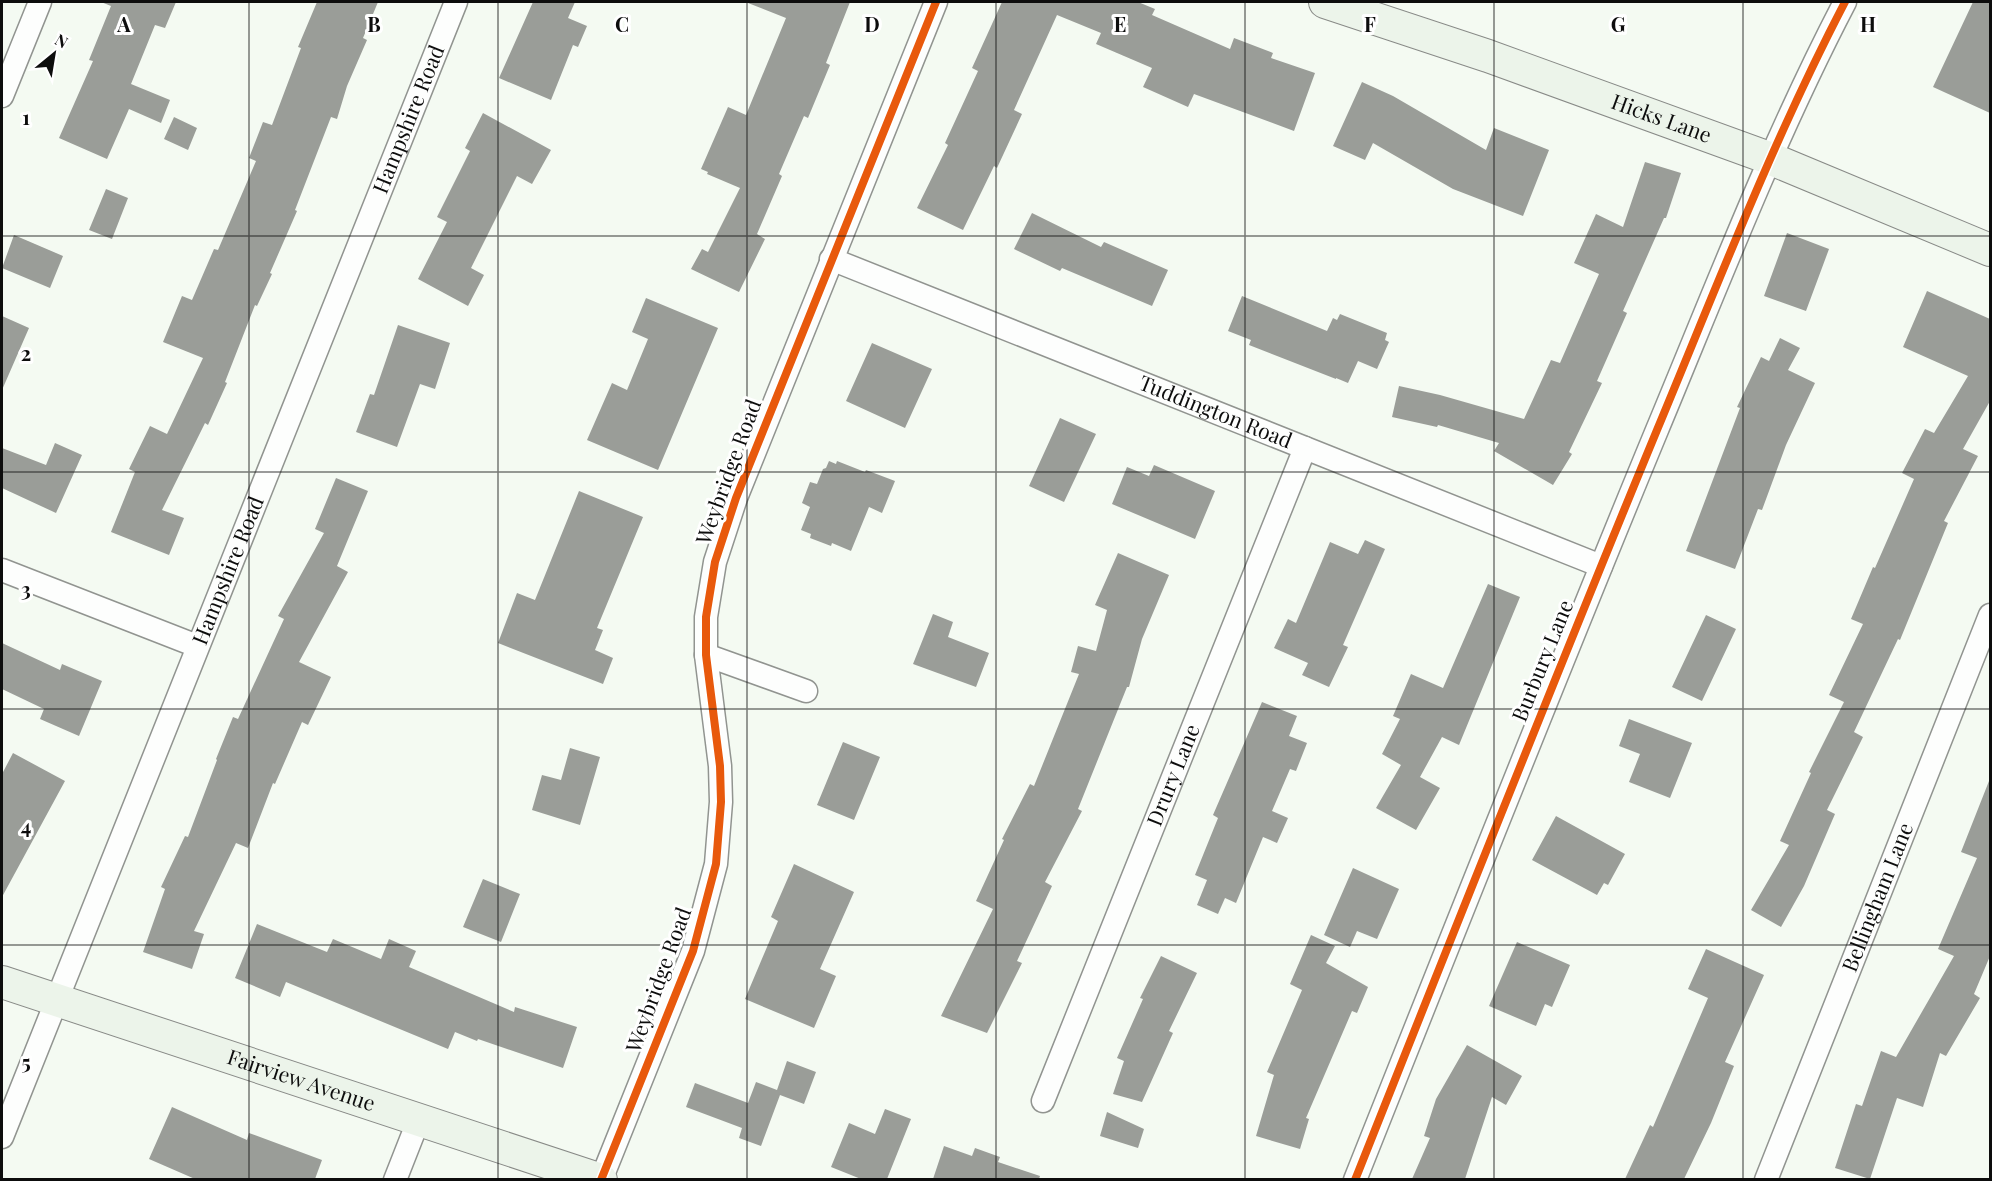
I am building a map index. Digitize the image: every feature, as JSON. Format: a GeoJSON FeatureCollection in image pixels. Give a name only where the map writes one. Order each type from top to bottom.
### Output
{"type":"FeatureCollection","features":[{"type":"Feature","properties":{"kind":"main road","name":"Hicks Lane"},"geometry":{"type":"LineString","coordinates":[[1325,2],[1488,56],[1769,158],[1990,250]]}},
{"type":"Feature","properties":{"kind":"main road","name":"Fairview Avenue"},"geometry":{"type":"LineString","coordinates":[[2,982],[601,1179]]}},
{"type":"Feature","properties":{"kind":"street"},"geometry":{"type":"LineString","coordinates":[[2,96],[40,2]]}},
{"type":"Feature","properties":{"kind":"street","name":"Hampshire Road"},"geometry":{"type":"LineString","coordinates":[[2,1137],[456,2]]}},
{"type":"Feature","properties":{"kind":"street","name":"Weybridge Road"},"geometry":{"type":"LineString","coordinates":[[601,1179],[693,951],[716,864],[721,802],[720,766],[706,655],[706,616],[718,551],[736,498],[936,2]]}},
{"type":"Feature","properties":{"kind":"street","name":"Burbury Lane"},"geometry":{"type":"LineString","coordinates":[[1355,1179],[1600,566],[1769,158],[1845,2]]}},
{"type":"Feature","properties":{"kind":"street","name":"Tuddington Road"},"geometry":{"type":"LineString","coordinates":[[831,259],[1600,566]]}},
{"type":"Feature","properties":{"kind":"street","name":"Drury Lane"},"geometry":{"type":"LineString","coordinates":[[1043,1101],[1305,448]]}},
{"type":"Feature","properties":{"kind":"street"},"geometry":{"type":"LineString","coordinates":[[2,570],[197,646]]}},
{"type":"Feature","properties":{"kind":"street","name":"Bellingham Lane"},"geometry":{"type":"LineString","coordinates":[[1766,1179],[1990,615]]}},
{"type":"Feature","properties":{"kind":"street"},"geometry":{"type":"LineString","coordinates":[[706,655],[806,691]]}},
{"type":"Feature","properties":{"kind":"street"},"geometry":{"type":"LineString","coordinates":[[395,1179],[419,1119]]}},
{"type":"Feature","properties":{"kind":"building"},"geometry":{"type":"Polygon","coordinates":[[[101,2],[176,2],[165,28],[155,25],[131,84],[170,100],[161,123],[129,109],[107,159],[59,138],[93,61],[89,60],[111,6],[101,2]]]}},
{"type":"Feature","properties":{"kind":"building"},"geometry":{"type":"Polygon","coordinates":[[[317,2],[378,2],[363,38],[367,40],[347,86],[337,119],[331,117],[295,210],[297,211],[270,273],[272,274],[257,306],[255,305],[225,382],[227,383],[208,425],[205,423],[162,510],[184,518],[169,555],[111,532],[135,472],[129,469],[150,426],[167,434],[203,358],[163,342],[182,296],[192,300],[214,249],[218,250],[256,161],[249,158],[263,122],[272,125],[301,48],[298,47],[317,2]]]}},
{"type":"Feature","properties":{"kind":"building"},"geometry":{"type":"Polygon","coordinates":[[[533,2],[575,2],[568,18],[587,26],[578,47],[573,45],[551,100],[499,78],[533,2]]]}},
{"type":"Feature","properties":{"kind":"building"},"geometry":{"type":"Polygon","coordinates":[[[748,2],[850,2],[826,63],[830,65],[808,118],[804,116],[757,234],[765,239],[739,292],[691,269],[702,249],[708,252],[740,188],[707,174],[708,172],[701,169],[728,107],[746,115],[786,18],[748,2]]]}},
{"type":"Feature","properties":{"kind":"building"},"geometry":{"type":"Polygon","coordinates":[[[1002,2],[1138,2],[1155,9],[1152,15],[1230,49],[1234,38],[1273,53],[1271,58],[1315,73],[1294,131],[1194,94],[1188,107],[1143,87],[1152,68],[1096,44],[1101,33],[1057,15],[1014,110],[1022,114],[997,168],[994,166],[963,230],[917,208],[948,145],[945,143],[978,71],[972,68],[1002,2]]]}},
{"type":"Feature","properties":{"kind":"building"},"geometry":{"type":"Polygon","coordinates":[[[1973,2],[1990,2],[1990,113],[1933,87],[1973,2]]]}},
{"type":"Feature","properties":{"kind":"building"},"geometry":{"type":"Polygon","coordinates":[[[1362,82],[1393,96],[1486,150],[1494,128],[1549,150],[1523,216],[1453,189],[1373,143],[1365,160],[1333,146],[1362,82]]]}},
{"type":"Feature","properties":{"kind":"building"},"geometry":{"type":"Polygon","coordinates":[[[483,113],[551,150],[532,184],[517,176],[471,268],[484,275],[468,306],[418,279],[447,222],[437,217],[470,151],[465,148],[483,113]]]}},
{"type":"Feature","properties":{"kind":"building"},"geometry":{"type":"Polygon","coordinates":[[[174,117],[197,128],[188,150],[164,139],[174,117]]]}},
{"type":"Feature","properties":{"kind":"building"},"geometry":{"type":"Polygon","coordinates":[[[1645,162],[1681,173],[1666,218],[1664,218],[1623,311],[1627,313],[1597,381],[1602,383],[1569,452],[1572,454],[1553,485],[1494,451],[1499,443],[1438,425],[1437,427],[1392,417],[1399,386],[1524,419],[1551,360],[1560,363],[1599,274],[1574,263],[1596,214],[1623,227],[1645,162]]]}},
{"type":"Feature","properties":{"kind":"building"},"geometry":{"type":"Polygon","coordinates":[[[106,189],[128,198],[112,239],[89,230],[106,189]]]}},
{"type":"Feature","properties":{"kind":"building"},"geometry":{"type":"Polygon","coordinates":[[[1032,213],[1101,247],[1104,242],[1168,270],[1152,306],[1062,268],[1060,271],[1014,249],[1032,213]]]}},
{"type":"Feature","properties":{"kind":"building"},"geometry":{"type":"Polygon","coordinates":[[[1787,233],[1829,249],[1806,311],[1764,296],[1787,233]]]}},
{"type":"Feature","properties":{"kind":"building"},"geometry":{"type":"Polygon","coordinates":[[[14,235],[63,256],[50,288],[2,268],[14,235]]]}},
{"type":"Feature","properties":{"kind":"building"},"geometry":{"type":"Polygon","coordinates":[[[1927,291],[1990,319],[1990,401],[1963,449],[1978,456],[1944,521],[1948,523],[1900,640],[1898,639],[1854,732],[1863,737],[1827,810],[1835,814],[1804,886],[1781,927],[1751,910],[1789,845],[1780,841],[1811,773],[1809,772],[1844,702],[1829,695],[1863,624],[1851,619],[1914,479],[1902,473],[1925,429],[1934,433],[1968,376],[1903,347],[1927,291]]]}},
{"type":"Feature","properties":{"kind":"building"},"geometry":{"type":"Polygon","coordinates":[[[1242,296],[1327,331],[1333,318],[1337,320],[1340,314],[1387,333],[1385,340],[1389,342],[1377,369],[1358,361],[1348,383],[1249,345],[1251,340],[1228,331],[1242,296]]]}},
{"type":"Feature","properties":{"kind":"building"},"geometry":{"type":"Polygon","coordinates":[[[646,298],[718,328],[658,470],[587,440],[612,383],[627,390],[648,339],[632,332],[646,298]]]}},
{"type":"Feature","properties":{"kind":"building"},"geometry":{"type":"Polygon","coordinates":[[[2,316],[29,328],[2,390],[2,316]]]}},
{"type":"Feature","properties":{"kind":"building"},"geometry":{"type":"Polygon","coordinates":[[[398,325],[450,343],[435,389],[420,384],[397,447],[356,432],[370,394],[374,395],[398,325]]]}},
{"type":"Feature","properties":{"kind":"building"},"geometry":{"type":"Polygon","coordinates":[[[1780,338],[1800,348],[1788,370],[1815,383],[1786,445],[1762,510],[1758,509],[1735,569],[1686,551],[1740,408],[1737,407],[1761,357],[1769,361],[1780,338]]]}},
{"type":"Feature","properties":{"kind":"building"},"geometry":{"type":"Polygon","coordinates":[[[872,343],[932,369],[905,428],[846,401],[872,343]]]}},
{"type":"Feature","properties":{"kind":"building"},"geometry":{"type":"Polygon","coordinates":[[[1060,418],[1096,434],[1064,502],[1029,486],[1060,418]]]}},
{"type":"Feature","properties":{"kind":"building"},"geometry":{"type":"Polygon","coordinates":[[[55,443],[82,455],[56,513],[2,488],[2,448],[46,465],[55,443]]]}},
{"type":"Feature","properties":{"kind":"building"},"geometry":{"type":"Polygon","coordinates":[[[829,461],[836,464],[837,461],[895,481],[882,513],[869,507],[851,551],[832,543],[831,546],[810,538],[811,534],[801,530],[810,507],[802,503],[810,482],[817,484],[829,461]]]}},
{"type":"Feature","properties":{"kind":"building"},"geometry":{"type":"Polygon","coordinates":[[[1154,465],[1215,491],[1195,539],[1112,504],[1127,467],[1149,476],[1154,465]]]}},
{"type":"Feature","properties":{"kind":"building"},"geometry":{"type":"Polygon","coordinates":[[[336,478],[368,491],[337,566],[348,572],[299,662],[331,677],[308,725],[302,722],[275,784],[273,783],[248,848],[236,843],[194,931],[204,934],[192,969],[143,952],[165,889],[161,887],[185,836],[188,837],[233,717],[238,719],[284,619],[278,616],[324,533],[315,529],[336,478]]]}},
{"type":"Feature","properties":{"kind":"building"},"geometry":{"type":"Polygon","coordinates":[[[579,491],[643,517],[597,628],[603,630],[595,650],[613,658],[603,684],[498,643],[517,593],[535,600],[579,491]]]}},
{"type":"Feature","properties":{"kind":"building"},"geometry":{"type":"Polygon","coordinates":[[[1365,540],[1385,549],[1343,645],[1348,647],[1329,687],[1302,675],[1308,663],[1274,648],[1288,619],[1296,623],[1330,542],[1358,554],[1365,540]]]}},
{"type":"Feature","properties":{"kind":"building"},"geometry":{"type":"Polygon","coordinates":[[[1118,553],[1169,575],[1142,639],[1129,687],[1127,687],[1078,809],[1082,811],[1045,882],[1052,886],[1017,961],[1022,963],[987,1033],[941,1016],[993,909],[976,901],[1004,840],[1002,839],[1030,784],[1034,786],[1079,674],[1071,672],[1078,646],[1096,651],[1107,610],[1095,605],[1118,553]]]}},
{"type":"Feature","properties":{"kind":"building"},"geometry":{"type":"Polygon","coordinates":[[[1488,584],[1520,597],[1459,745],[1442,737],[1420,777],[1440,788],[1416,830],[1376,808],[1401,765],[1382,754],[1400,719],[1393,716],[1411,674],[1443,688],[1488,584]]]}},
{"type":"Feature","properties":{"kind":"building"},"geometry":{"type":"Polygon","coordinates":[[[933,614],[953,622],[948,637],[989,653],[976,687],[913,664],[933,614]]]}},
{"type":"Feature","properties":{"kind":"building"},"geometry":{"type":"Polygon","coordinates":[[[1706,615],[1736,629],[1702,701],[1672,687],[1706,615]]]}},
{"type":"Feature","properties":{"kind":"building"},"geometry":{"type":"Polygon","coordinates":[[[2,643],[60,670],[62,664],[102,681],[79,736],[40,719],[44,709],[2,689],[2,643]]]}},
{"type":"Feature","properties":{"kind":"building"},"geometry":{"type":"Polygon","coordinates":[[[1262,702],[1297,716],[1289,736],[1307,743],[1296,771],[1290,769],[1272,811],[1288,818],[1277,843],[1263,837],[1236,903],[1225,898],[1218,914],[1197,905],[1207,880],[1195,875],[1218,818],[1213,815],[1262,702]]]}},
{"type":"Feature","properties":{"kind":"building"},"geometry":{"type":"Polygon","coordinates":[[[1629,719],[1692,743],[1670,798],[1629,782],[1640,754],[1619,746],[1629,719]]]}},
{"type":"Feature","properties":{"kind":"building"},"geometry":{"type":"Polygon","coordinates":[[[843,742],[880,757],[854,820],[817,805],[843,742]]]}},
{"type":"Feature","properties":{"kind":"building"},"geometry":{"type":"Polygon","coordinates":[[[570,748],[600,757],[580,825],[532,810],[542,775],[561,780],[570,748]]]}},
{"type":"Feature","properties":{"kind":"building"},"geometry":{"type":"Polygon","coordinates":[[[13,753],[65,781],[2,897],[2,774],[13,753]]]}},
{"type":"Feature","properties":{"kind":"building"},"geometry":{"type":"Polygon","coordinates":[[[1989,781],[1990,956],[1974,994],[1980,998],[1946,1056],[1940,1053],[1923,1107],[1897,1098],[1870,1179],[1835,1168],[1856,1104],[1862,1106],[1881,1051],[1896,1057],[1954,956],[1938,949],[1977,858],[1961,852],[1989,781]]]}},
{"type":"Feature","properties":{"kind":"building"},"geometry":{"type":"Polygon","coordinates":[[[1556,816],[1625,854],[1608,885],[1604,883],[1597,895],[1532,860],[1556,816]]]}},
{"type":"Feature","properties":{"kind":"building"},"geometry":{"type":"Polygon","coordinates":[[[794,864],[854,892],[820,969],[836,976],[814,1028],[745,999],[778,921],[771,917],[794,864]]]}},
{"type":"Feature","properties":{"kind":"building"},"geometry":{"type":"Polygon","coordinates":[[[1353,868],[1399,889],[1377,939],[1357,931],[1350,947],[1324,935],[1353,868]]]}},
{"type":"Feature","properties":{"kind":"building"},"geometry":{"type":"Polygon","coordinates":[[[483,879],[520,894],[501,942],[463,927],[483,879]]]}},
{"type":"Feature","properties":{"kind":"building"},"geometry":{"type":"Polygon","coordinates":[[[257,924],[327,952],[333,939],[381,959],[389,939],[416,951],[409,967],[514,1012],[515,1007],[577,1027],[563,1068],[455,1032],[448,1049],[286,982],[280,997],[235,978],[257,924]]]}},
{"type":"Feature","properties":{"kind":"building"},"geometry":{"type":"Polygon","coordinates":[[[1311,935],[1335,946],[1326,963],[1368,987],[1357,1013],[1352,1011],[1306,1118],[1309,1119],[1300,1149],[1256,1136],[1274,1075],[1267,1072],[1302,990],[1290,984],[1311,935]]]}},
{"type":"Feature","properties":{"kind":"building"},"geometry":{"type":"Polygon","coordinates":[[[1517,942],[1570,965],[1552,1007],[1545,1004],[1536,1026],[1489,1006],[1517,942]]]}},
{"type":"Feature","properties":{"kind":"building"},"geometry":{"type":"Polygon","coordinates":[[[1706,949],[1764,975],[1725,1062],[1734,1066],[1711,1123],[1684,1179],[1625,1179],[1650,1125],[1653,1127],[1708,998],[1688,989],[1706,949]]]}},
{"type":"Feature","properties":{"kind":"building"},"geometry":{"type":"Polygon","coordinates":[[[1161,956],[1197,973],[1169,1031],[1173,1033],[1142,1102],[1113,1094],[1124,1061],[1117,1058],[1143,999],[1140,998],[1161,956]]]}},
{"type":"Feature","properties":{"kind":"building"},"geometry":{"type":"Polygon","coordinates":[[[1467,1045],[1522,1076],[1506,1105],[1492,1097],[1465,1179],[1412,1179],[1430,1138],[1424,1136],[1436,1099],[1467,1045]]]}},
{"type":"Feature","properties":{"kind":"building"},"geometry":{"type":"Polygon","coordinates":[[[787,1061],[816,1072],[804,1104],[780,1095],[761,1146],[739,1138],[742,1128],[686,1107],[695,1083],[748,1103],[756,1082],[777,1090],[787,1061]]]}},
{"type":"Feature","properties":{"kind":"building"},"geometry":{"type":"Polygon","coordinates":[[[172,1107],[247,1140],[249,1133],[322,1160],[315,1179],[195,1179],[149,1159],[172,1107]]]}},
{"type":"Feature","properties":{"kind":"building"},"geometry":{"type":"Polygon","coordinates":[[[885,1109],[911,1119],[887,1179],[861,1179],[831,1167],[849,1123],[875,1134],[885,1109]]]}},
{"type":"Feature","properties":{"kind":"building"},"geometry":{"type":"Polygon","coordinates":[[[1107,1112],[1144,1129],[1138,1148],[1100,1136],[1107,1112]]]}},
{"type":"Feature","properties":{"kind":"building"},"geometry":{"type":"Polygon","coordinates":[[[944,1146],[972,1156],[975,1148],[1000,1157],[998,1162],[1040,1176],[1039,1179],[933,1179],[944,1146]]]}},
{"type":"Feature","properties":{"kind":"cycle path"},"geometry":{"type":"LineString","coordinates":[[601,1180],[693,951],[716,864],[721,802],[720,766],[706,655],[706,617],[715,562],[736,498],[936,2]]}},
{"type":"Feature","properties":{"kind":"cycle path"},"geometry":{"type":"LineString","coordinates":[[1355,1180],[1724,268],[1794,107],[1845,2]]}}]}
